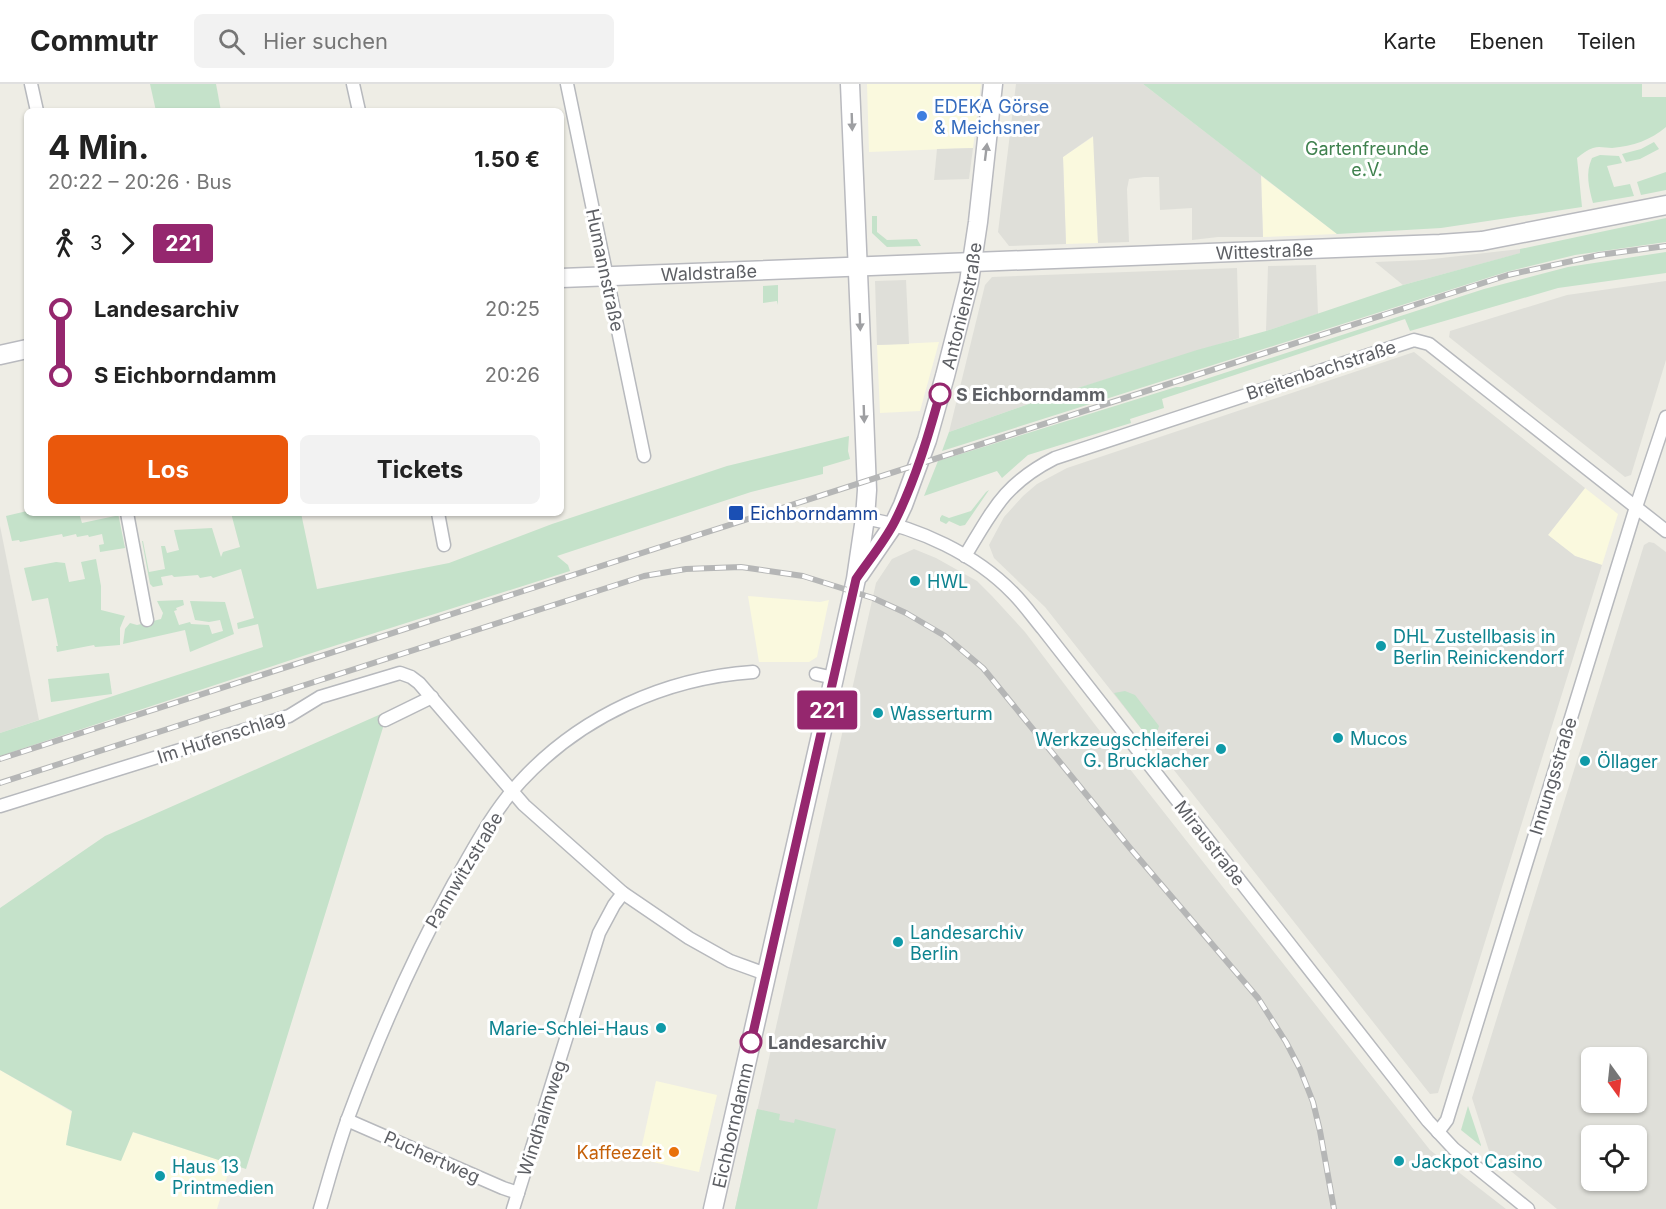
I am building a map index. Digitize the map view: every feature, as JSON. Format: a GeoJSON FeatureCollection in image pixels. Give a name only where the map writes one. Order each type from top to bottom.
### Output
{"type":"FeatureCollection","features":[{"type":"Feature","properties":{"kind":"main road","name":"Eichborndamm"},"geometry":{"type":"LineString","coordinates":[[713,1209],[856,579],[865,518],[867,490],[850,84]]}},
{"type":"Feature","properties":{"kind":"main road","name":"Antonienstraße"},"geometry":{"type":"LineString","coordinates":[[856,579],[894,524],[927,440],[969,282],[993,84]]}},
{"type":"Feature","properties":{"kind":"main road","name":"Wittestraße"},"geometry":{"type":"LineString","coordinates":[[858,265],[1482,241],[1666,204]]}},
{"type":"Feature","properties":{"kind":"main road","name":"Waldstraße"},"geometry":{"type":"LineString","coordinates":[[564,278],[858,265]]}},
{"type":"Feature","properties":{"kind":"main road"},"geometry":{"type":"LineString","coordinates":[[0,355],[24,351]]}},
{"type":"Feature","properties":{"kind":"street"},"geometry":{"type":"LineString","coordinates":[[31,84],[36,108]]}},
{"type":"Feature","properties":{"kind":"street"},"geometry":{"type":"LineString","coordinates":[[353,84],[358,108]]}},
{"type":"Feature","properties":{"kind":"street","name":"Humannstraße"},"geometry":{"type":"LineString","coordinates":[[567,84],[644,456]]}},
{"type":"Feature","properties":{"kind":"street","name":"Breitenbachstraße"},"geometry":{"type":"LineString","coordinates":[[965,556],[1001,498],[1036,468],[1055,459],[1414,340],[1429,344],[1666,531]]}},
{"type":"Feature","properties":{"kind":"street","name":"Innungsstraße"},"geometry":{"type":"LineString","coordinates":[[1438,1132],[1447,1120],[1636,507],[1666,417]]}},
{"type":"Feature","properties":{"kind":"street"},"geometry":{"type":"LineString","coordinates":[[128,516],[147,620]]}},
{"type":"Feature","properties":{"kind":"street"},"geometry":{"type":"LineString","coordinates":[[439,516],[444,545]]}},
{"type":"Feature","properties":{"kind":"street","name":"Miraustraße"},"geometry":{"type":"LineString","coordinates":[[865,518],[894,524],[965,556],[1001,582],[1037,621],[1438,1132],[1454,1149],[1528,1209]]}},
{"type":"Feature","properties":{"kind":"street","name":"Pannwitzstraße"},"geometry":{"type":"LineString","coordinates":[[320,1209],[347,1120],[391,1010],[422,942],[487,826],[520,782],[580,729],[616,709],[677,685],[717,676],[753,672]]}},
{"type":"Feature","properties":{"kind":"street","name":"Im Hufenschlag"},"geometry":{"type":"LineString","coordinates":[[0,806],[289,717],[320,696],[400,673],[419,683],[524,805],[623,893],[689,938],[730,961],[766,974]]}},
{"type":"Feature","properties":{"kind":"street"},"geometry":{"type":"LineString","coordinates":[[816,674],[834,678]]}},
{"type":"Feature","properties":{"kind":"street"},"geometry":{"type":"LineString","coordinates":[[385,720],[432,697]]}},
{"type":"Feature","properties":{"kind":"street","name":"Windhalmweg"},"geometry":{"type":"LineString","coordinates":[[513,1209],[599,933],[623,893]]}},
{"type":"Feature","properties":{"kind":"street","name":"Puchertweg"},"geometry":{"type":"LineString","coordinates":[[347,1120],[503,1188],[518,1192]]}},
{"type":"Feature","properties":{"kind":"shaded area","name":"EDEKA Görse & Meichsner"},"geometry":{"type":"Polygon","coordinates":[[[867,84],[981,84],[973,148],[869,152],[867,84]]]}},
{"type":"Feature","properties":{"kind":"shaded area"},"geometry":{"type":"Polygon","coordinates":[[[1016,84],[1143,84],[1261,175],[1263,237],[1218,237],[1192,240],[1192,208],[1160,210],[1159,177],[1144,177],[1129,179],[1127,189],[1129,242],[1098,243],[1093,136],[1063,157],[1066,244],[1009,246],[998,232],[1016,84]]]}},
{"type":"Feature","properties":{"kind":"shaded area"},"geometry":{"type":"Polygon","coordinates":[[[1094,136],[1098,243],[1066,244],[1063,157],[1094,136]]]}},
{"type":"Feature","properties":{"kind":"shaded area"},"geometry":{"type":"Polygon","coordinates":[[[973,148],[969,179],[934,180],[937,149],[973,148]]]}},
{"type":"Feature","properties":{"kind":"shaded area"},"geometry":{"type":"Polygon","coordinates":[[[1261,176],[1337,234],[1263,237],[1261,176]]]}},
{"type":"Feature","properties":{"kind":"shaded area"},"geometry":{"type":"Polygon","coordinates":[[[1520,249],[1521,253],[1403,285],[1375,262],[1424,260],[1520,249]]]}},
{"type":"Feature","properties":{"kind":"shaded area"},"geometry":{"type":"Polygon","coordinates":[[[1316,265],[1318,314],[1266,331],[1268,266],[1316,265]]]}},
{"type":"Feature","properties":{"kind":"shaded area"},"geometry":{"type":"Polygon","coordinates":[[[1237,268],[1239,338],[1040,400],[949,432],[985,285],[992,277],[1237,268]]]}},
{"type":"Feature","properties":{"kind":"shaded area"},"geometry":{"type":"Polygon","coordinates":[[[906,280],[909,344],[877,345],[875,281],[906,280]]]}},
{"type":"Feature","properties":{"kind":"shaded area"},"geometry":{"type":"Polygon","coordinates":[[[1666,281],[1666,360],[1631,475],[1625,477],[1449,337],[1450,331],[1567,295],[1666,281]]]}},
{"type":"Feature","properties":{"kind":"shaded area"},"geometry":{"type":"Polygon","coordinates":[[[939,342],[920,411],[880,413],[877,345],[939,342]]]}},
{"type":"Feature","properties":{"kind":"shaded area"},"geometry":{"type":"Polygon","coordinates":[[[1414,352],[1585,488],[1548,535],[1575,556],[1602,565],[1438,1093],[1430,1094],[1045,607],[994,558],[989,545],[1004,517],[1023,496],[1037,484],[1067,468],[1414,352]]]}},
{"type":"Feature","properties":{"kind":"shaded area"},"geometry":{"type":"Polygon","coordinates":[[[1585,488],[1618,514],[1602,565],[1575,556],[1548,535],[1585,488]]]}},
{"type":"Feature","properties":{"kind":"shaded area"},"geometry":{"type":"Polygon","coordinates":[[[0,526],[39,720],[0,733],[0,526]]]}},
{"type":"Feature","properties":{"kind":"shaded area"},"geometry":{"type":"Polygon","coordinates":[[[1649,542],[1654,543],[1666,552],[1666,1209],[1557,1209],[1490,1154],[1472,1098],[1644,545],[1649,542]]]}},
{"type":"Feature","properties":{"kind":"shaded area"},"geometry":{"type":"Polygon","coordinates":[[[914,549],[936,558],[977,581],[1025,632],[1096,726],[1430,1150],[1506,1209],[735,1209],[876,583],[892,559],[914,549]]]}},
{"type":"Feature","properties":{"kind":"shaded area"},"geometry":{"type":"Polygon","coordinates":[[[748,596],[820,602],[829,600],[817,657],[809,662],[759,662],[748,596]]]}},
{"type":"Feature","properties":{"kind":"shaded area"},"geometry":{"type":"Polygon","coordinates":[[[0,1070],[72,1112],[66,1144],[132,1132],[231,1164],[217,1209],[0,1209],[0,1070]]]}},
{"type":"Feature","properties":{"kind":"shaded area"},"geometry":{"type":"Polygon","coordinates":[[[656,1081],[717,1095],[699,1172],[639,1159],[656,1081]]]}},
{"type":"Feature","properties":{"kind":"green space"},"geometry":{"type":"Polygon","coordinates":[[[150,84],[216,84],[220,108],[155,108],[150,84]]]}},
{"type":"Feature","properties":{"kind":"green space","name":"Gartenfreunde e.V."},"geometry":{"type":"Polygon","coordinates":[[[1143,84],[1642,84],[1642,97],[1666,97],[1666,127],[1641,142],[1612,148],[1593,148],[1577,158],[1582,207],[1441,228],[1337,234],[1143,84]]]}},
{"type":"Feature","properties":{"kind":"green space"},"geometry":{"type":"Polygon","coordinates":[[[1654,142],[1659,149],[1640,159],[1626,162],[1622,154],[1641,149],[1654,142]]]}},
{"type":"Feature","properties":{"kind":"green space"},"geometry":{"type":"Polygon","coordinates":[[[1600,155],[1619,156],[1622,163],[1607,166],[1614,187],[1630,184],[1634,196],[1593,203],[1588,175],[1592,158],[1600,155]]]}},
{"type":"Feature","properties":{"kind":"green space"},"geometry":{"type":"Polygon","coordinates":[[[1666,172],[1666,190],[1641,195],[1637,182],[1666,172]]]}},
{"type":"Feature","properties":{"kind":"green space"},"geometry":{"type":"Polygon","coordinates":[[[872,216],[877,216],[877,232],[887,240],[917,239],[921,246],[887,247],[872,233],[872,216]]]}},
{"type":"Feature","properties":{"kind":"green space"},"geometry":{"type":"Polygon","coordinates":[[[1666,218],[1666,242],[1575,255],[1506,272],[942,451],[949,432],[1040,400],[1197,350],[1266,331],[1403,285],[1520,253],[1520,249],[1666,218]]]}},
{"type":"Feature","properties":{"kind":"green space"},"geometry":{"type":"Polygon","coordinates":[[[1666,252],[1666,273],[1558,288],[1410,331],[1405,319],[1162,399],[1164,408],[1130,419],[1131,423],[1028,455],[1002,478],[997,471],[924,496],[938,461],[1181,387],[1484,289],[1568,267],[1666,252]]]}},
{"type":"Feature","properties":{"kind":"green space"},"geometry":{"type":"Polygon","coordinates":[[[778,285],[778,305],[777,301],[763,303],[763,286],[778,285]]]}},
{"type":"Feature","properties":{"kind":"green space"},"geometry":{"type":"Polygon","coordinates":[[[849,436],[850,459],[823,467],[823,474],[751,492],[557,556],[568,565],[570,571],[0,756],[0,733],[263,647],[258,624],[238,629],[237,623],[254,618],[241,569],[213,578],[211,576],[200,578],[198,575],[161,577],[163,585],[153,587],[150,584],[142,541],[149,572],[165,569],[161,546],[165,546],[167,553],[179,550],[174,530],[212,528],[221,557],[223,552],[240,547],[232,516],[302,516],[317,589],[449,563],[552,524],[727,466],[849,436]]]}},
{"type":"Feature","properties":{"kind":"green space"},"geometry":{"type":"Polygon","coordinates":[[[989,490],[965,525],[960,526],[949,521],[946,524],[940,521],[942,515],[949,518],[971,511],[989,490]]]}},
{"type":"Feature","properties":{"kind":"green space"},"geometry":{"type":"Polygon","coordinates":[[[24,512],[24,516],[80,516],[82,523],[119,516],[125,548],[100,552],[99,545],[104,544],[102,534],[77,537],[76,534],[63,537],[62,534],[20,542],[19,540],[12,541],[6,516],[24,512]]]}},
{"type":"Feature","properties":{"kind":"green space"},"geometry":{"type":"Polygon","coordinates":[[[96,559],[101,586],[101,610],[125,616],[120,628],[120,645],[95,647],[94,645],[57,652],[56,646],[58,646],[48,598],[32,601],[24,568],[56,562],[65,563],[69,582],[85,579],[81,562],[96,559]]]}},
{"type":"Feature","properties":{"kind":"green space"},"geometry":{"type":"Polygon","coordinates":[[[183,600],[184,605],[174,611],[179,625],[190,622],[191,624],[209,625],[212,634],[223,631],[220,620],[209,622],[195,620],[190,601],[225,602],[234,634],[190,652],[185,630],[123,644],[125,629],[130,623],[137,625],[161,619],[163,613],[157,601],[183,600]]]}},
{"type":"Feature","properties":{"kind":"green space"},"geometry":{"type":"Polygon","coordinates":[[[109,673],[112,694],[51,702],[48,679],[109,673]]]}},
{"type":"Feature","properties":{"kind":"green space"},"geometry":{"type":"Polygon","coordinates":[[[1125,691],[1135,695],[1159,726],[1153,744],[1114,693],[1125,691]]]}},
{"type":"Feature","properties":{"kind":"green space"},"geometry":{"type":"Polygon","coordinates":[[[381,714],[385,721],[246,1169],[133,1132],[121,1161],[66,1145],[72,1111],[0,1070],[0,908],[105,836],[381,714]]]}},
{"type":"Feature","properties":{"kind":"green space"},"geometry":{"type":"Polygon","coordinates":[[[1468,1106],[1481,1145],[1481,1146],[1461,1130],[1468,1106]]]}},
{"type":"Feature","properties":{"kind":"green space"},"geometry":{"type":"Polygon","coordinates":[[[757,1109],[780,1114],[779,1120],[794,1123],[795,1119],[836,1129],[817,1209],[735,1209],[757,1109]]]}},
{"type":"Feature","properties":{"kind":"railway"},"geometry":{"type":"LineString","coordinates":[[0,759],[1508,275],[1599,255],[1666,246]]}},
{"type":"Feature","properties":{"kind":"railway"},"geometry":{"type":"LineString","coordinates":[[0,783],[644,576],[686,569],[741,567],[803,576],[873,598],[906,613],[945,636],[983,668],[1130,848],[1258,998],[1286,1042],[1313,1102],[1334,1209]]}},
{"type":"Feature","properties":{"kind":"bus line","name":"221"},"geometry":{"type":"LineString","coordinates":[[751,1042],[856,579],[894,524],[903,505],[927,440],[940,394]]}},
{"type":"Feature","properties":{"kind":"place","name":"EDEKA Görse & Meichsner"},"geometry":{"type":"Point","coordinates":[922,116]}},
{"type":"Feature","properties":{"kind":"place","name":"S Eichborndamm"},"geometry":{"type":"Point","coordinates":[940,394]}},
{"type":"Feature","properties":{"kind":"place","name":"Eichborndamm"},"geometry":{"type":"Point","coordinates":[736,513]}},
{"type":"Feature","properties":{"kind":"place","name":"HWL"},"geometry":{"type":"Point","coordinates":[915,581]}},
{"type":"Feature","properties":{"kind":"place","name":"DHL Zustellbasis in Berlin Reinickendorf"},"geometry":{"type":"Point","coordinates":[1381,646]}},
{"type":"Feature","properties":{"kind":"place","name":"Wasserturm"},"geometry":{"type":"Point","coordinates":[878,713]}},
{"type":"Feature","properties":{"kind":"place","name":"Mucos"},"geometry":{"type":"Point","coordinates":[1338,738]}},
{"type":"Feature","properties":{"kind":"place","name":"Werkzeugschleiferei G. Brucklacher"},"geometry":{"type":"Point","coordinates":[1221,749]}},
{"type":"Feature","properties":{"kind":"place","name":"Öllager"},"geometry":{"type":"Point","coordinates":[1585,761]}},
{"type":"Feature","properties":{"kind":"place","name":"Landesarchiv Berlin"},"geometry":{"type":"Point","coordinates":[898,942]}},
{"type":"Feature","properties":{"kind":"place","name":"Marie-Schlei-Haus"},"geometry":{"type":"Point","coordinates":[661,1028]}},
{"type":"Feature","properties":{"kind":"place","name":"Landesarchiv"},"geometry":{"type":"Point","coordinates":[751,1042]}},
{"type":"Feature","properties":{"kind":"place","name":"Kaffeezeit"},"geometry":{"type":"Point","coordinates":[674,1152]}},
{"type":"Feature","properties":{"kind":"place","name":"Jackpot Casino"},"geometry":{"type":"Point","coordinates":[1399,1161]}},
{"type":"Feature","properties":{"kind":"place","name":"Haus 13 Printmedien"},"geometry":{"type":"Point","coordinates":[160,1176]}}]}
